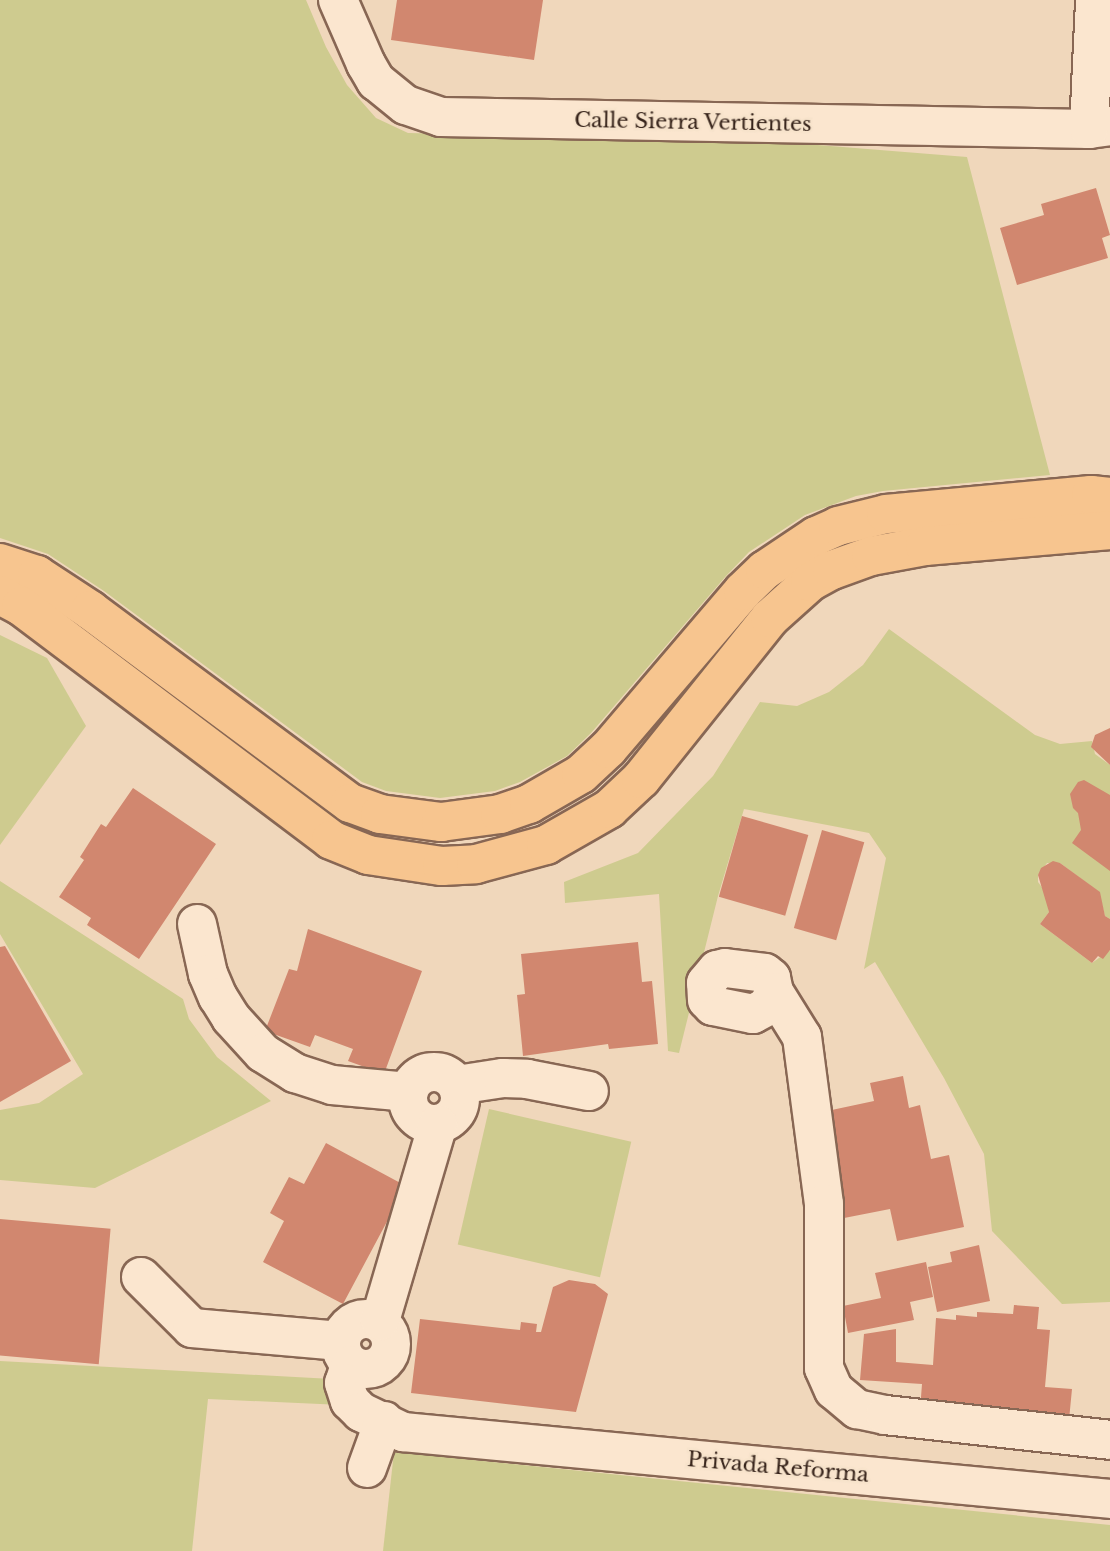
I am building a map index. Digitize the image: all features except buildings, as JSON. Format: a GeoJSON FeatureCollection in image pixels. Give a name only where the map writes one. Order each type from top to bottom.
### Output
{"type":"FeatureCollection","features":[{"type":"Feature","properties":{"kind":"main road"},"geometry":{"type":"LineString","coordinates":[[0,563],[37,575],[90,610],[350,803],[410,820],[451,821],[500,814],[529,804],[581,774],[608,749],[743,592],[765,570],[816,536],[838,526],[886,514],[1104,494]]}},
{"type":"Feature","properties":{"kind":"main road"},"geometry":{"type":"LineString","coordinates":[[0,595],[21,606],[331,840],[368,855],[442,866],[477,864],[546,845],[578,830],[609,809],[641,779],[770,618],[810,582],[832,570],[871,555],[925,546],[1110,530]]}},
{"type":"Feature","properties":{"kind":"street","name":"Calle Sierra Vertientes"},"geometry":{"type":"LineString","coordinates":[[338,0],[376,81],[405,105],[442,117],[1100,127]]}},
{"type":"Feature","properties":{"kind":"street"},"geometry":{"type":"LineString","coordinates":[[1095,0],[1100,127]]}},
{"type":"Feature","properties":{"kind":"street"},"geometry":{"type":"LineString","coordinates":[[197,924],[208,974],[218,997],[238,1027],[263,1053],[296,1073],[332,1086],[409,1092]]}},
{"type":"Feature","properties":{"kind":"street"},"geometry":{"type":"LineString","coordinates":[[774,992],[802,1037],[824,1204],[824,1368],[834,1390],[857,1409],[885,1415],[1110,1440]]}},
{"type":"Feature","properties":{"kind":"street"},"geometry":{"type":"LineString","coordinates":[[430,1073],[450,1077],[457,1085],[459,1105],[455,1114],[438,1124],[428,1124],[412,1112],[409,1092],[421,1076],[430,1073]]}},
{"type":"Feature","properties":{"kind":"street"},"geometry":{"type":"LineString","coordinates":[[457,1085],[491,1079],[527,1079],[589,1091]]}},
{"type":"Feature","properties":{"kind":"street"},"geometry":{"type":"LineString","coordinates":[[367,1468],[384,1421],[376,1407],[369,1379],[355,1358],[345,1329],[356,1320],[380,1321],[438,1124]]}},
{"type":"Feature","properties":{"kind":"street"},"geometry":{"type":"LineString","coordinates":[[141,1277],[192,1328],[355,1358]]}},
{"type":"Feature","properties":{"kind":"street","name":"Privada Reforma"},"geometry":{"type":"LineString","coordinates":[[384,1421],[403,1432],[1110,1499]]}},
{"type":"Feature","properties":{"kind":"shaded area"},"geometry":{"type":"Polygon","coordinates":[[[0,0],[306,0],[326,47],[347,85],[376,118],[408,133],[768,141],[967,157],[1050,475],[883,491],[856,496],[805,515],[749,552],[591,733],[567,756],[520,782],[495,791],[440,798],[386,791],[362,782],[104,591],[48,554],[0,538],[0,0]]]}},
{"type":"Feature","properties":{"kind":"shaded area"},"geometry":{"type":"Polygon","coordinates":[[[889,629],[1035,735],[1060,744],[1092,741],[1095,754],[1110,765],[1110,919],[1105,916],[1099,892],[1060,863],[1047,863],[1038,875],[1038,882],[1047,894],[1049,912],[1040,924],[1092,963],[1110,950],[1110,1302],[1062,1304],[992,1231],[984,1154],[944,1078],[875,962],[864,969],[886,858],[869,833],[744,809],[718,896],[679,1053],[668,1051],[659,894],[565,903],[564,882],[638,853],[713,776],[760,702],[797,706],[829,692],[863,665],[889,629]]]}},
{"type":"Feature","properties":{"kind":"shaded area"},"geometry":{"type":"Polygon","coordinates":[[[0,635],[47,658],[86,726],[0,845],[0,635]]]}},
{"type":"Feature","properties":{"kind":"shaded area"},"geometry":{"type":"Polygon","coordinates":[[[0,881],[183,999],[189,1019],[217,1057],[271,1101],[95,1188],[0,1180],[0,1110],[39,1103],[83,1074],[0,934],[0,881]]]}},
{"type":"Feature","properties":{"kind":"shaded area"},"geometry":{"type":"Polygon","coordinates":[[[489,1109],[631,1142],[600,1277],[458,1244],[489,1109]]]}},
{"type":"Feature","properties":{"kind":"shaded area"},"geometry":{"type":"Polygon","coordinates":[[[0,1361],[332,1379],[342,1405],[208,1399],[192,1551],[0,1551],[0,1361]]]}},
{"type":"Feature","properties":{"kind":"shaded area"},"geometry":{"type":"Polygon","coordinates":[[[394,1452],[1110,1525],[1110,1551],[383,1551],[394,1452]]]}}]}
